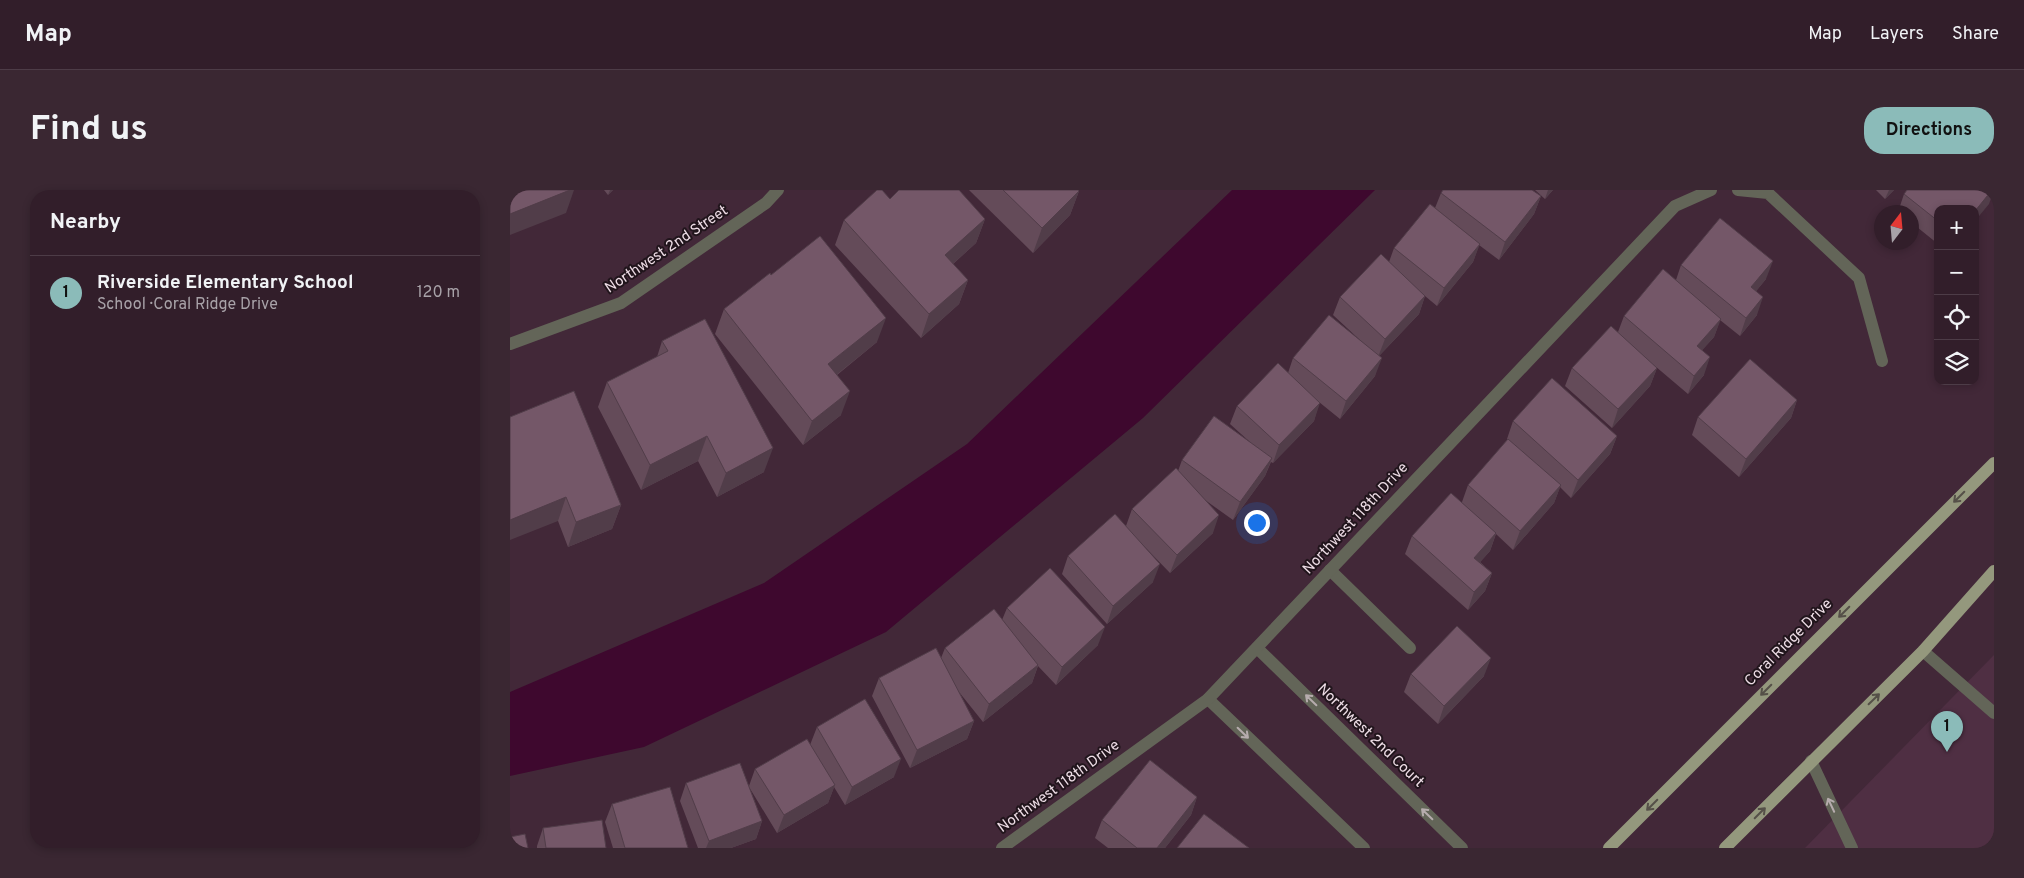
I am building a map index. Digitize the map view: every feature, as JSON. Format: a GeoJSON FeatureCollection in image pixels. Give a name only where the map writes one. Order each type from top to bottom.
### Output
{"type":"FeatureCollection","features":[{"type":"Feature","properties":{"kind":"main road","name":"Coral Ridge Drive"},"geometry":{"type":"LineString","coordinates":[[1609,848],[1994,463]]}},
{"type":"Feature","properties":{"kind":"main road"},"geometry":{"type":"LineString","coordinates":[[1725,848],[1923,651],[1994,571]]}},
{"type":"Feature","properties":{"kind":"street","name":"Northwest 2nd Street"},"geometry":{"type":"LineString","coordinates":[[510,344],[621,303],[766,203],[778,190]]}},
{"type":"Feature","properties":{"kind":"street","name":"Northwest 118th Drive"},"geometry":{"type":"LineString","coordinates":[[1005,847],[1208,699],[1675,206],[1712,190]]}},
{"type":"Feature","properties":{"kind":"street"},"geometry":{"type":"LineString","coordinates":[[1738,190],[1768,193],[1860,278],[1882,361]]}},
{"type":"Feature","properties":{"kind":"street"},"geometry":{"type":"LineString","coordinates":[[1330,570],[1410,648]]}},
{"type":"Feature","properties":{"kind":"street","name":"Northwest 2nd Court"},"geometry":{"type":"LineString","coordinates":[[1257,648],[1462,848]]}},
{"type":"Feature","properties":{"kind":"street"},"geometry":{"type":"LineString","coordinates":[[1923,651],[1994,713]]}},
{"type":"Feature","properties":{"kind":"street"},"geometry":{"type":"LineString","coordinates":[[1208,699],[1364,848]]}},
{"type":"Feature","properties":{"kind":"street"},"geometry":{"type":"LineString","coordinates":[[1811,761],[1852,848]]}},
{"type":"Feature","properties":{"kind":"shaded area"},"geometry":{"type":"Polygon","coordinates":[[[1232,190],[1375,190],[1143,418],[886,632],[644,747],[510,776],[510,692],[764,583],[967,444],[1232,190]]]}},
{"type":"Feature","properties":{"kind":"shaded area"},"geometry":{"type":"Polygon","coordinates":[[[1994,655],[1994,848],[1805,848],[1994,655]]]}},
{"type":"Feature","properties":{"kind":"building"},"geometry":{"type":"Polygon","coordinates":[[[510,190],[570,190],[510,214],[510,190]]]}},
{"type":"Feature","properties":{"kind":"building"},"geometry":{"type":"Polygon","coordinates":[[[877,190],[882,190],[890,199],[899,190],[959,190],[985,219],[945,255],[968,280],[929,314],[844,220],[877,190]]]}},
{"type":"Feature","properties":{"kind":"building"},"geometry":{"type":"Polygon","coordinates":[[[1003,190],[1078,190],[1079,191],[1042,228],[1003,190]]]}},
{"type":"Feature","properties":{"kind":"building"},"geometry":{"type":"Polygon","coordinates":[[[1443,190],[1532,190],[1541,196],[1505,242],[1441,193],[1443,190]]]}},
{"type":"Feature","properties":{"kind":"building"},"geometry":{"type":"Polygon","coordinates":[[[1907,190],[1992,190],[1979,206],[1934,205],[1934,218],[1904,194],[1907,190]]]}},
{"type":"Feature","properties":{"kind":"building"},"geometry":{"type":"Polygon","coordinates":[[[1430,204],[1480,244],[1444,288],[1394,248],[1430,204]]]}},
{"type":"Feature","properties":{"kind":"building"},"geometry":{"type":"Polygon","coordinates":[[[1720,218],[1773,261],[1751,287],[1763,297],[1746,318],[1681,265],[1720,218]]]}},
{"type":"Feature","properties":{"kind":"building"},"geometry":{"type":"Polygon","coordinates":[[[820,236],[886,318],[828,364],[850,391],[812,421],[724,309],[820,236]]]}},
{"type":"Feature","properties":{"kind":"building"},"geometry":{"type":"Polygon","coordinates":[[[1381,254],[1425,296],[1385,339],[1340,297],[1381,254]]]}},
{"type":"Feature","properties":{"kind":"building"},"geometry":{"type":"Polygon","coordinates":[[[1663,269],[1721,319],[1697,346],[1710,357],[1694,376],[1624,316],[1663,269]]]}},
{"type":"Feature","properties":{"kind":"building"},"geometry":{"type":"Polygon","coordinates":[[[1329,315],[1382,358],[1346,401],[1293,358],[1329,315]]]}},
{"type":"Feature","properties":{"kind":"building"},"geometry":{"type":"Polygon","coordinates":[[[705,319],[773,448],[726,473],[707,436],[650,465],[607,382],[668,351],[662,341],[705,319]]]}},
{"type":"Feature","properties":{"kind":"building"},"geometry":{"type":"Polygon","coordinates":[[[1611,326],[1657,368],[1618,409],[1572,368],[1611,326]]]}},
{"type":"Feature","properties":{"kind":"building"},"geometry":{"type":"Polygon","coordinates":[[[1750,359],[1797,400],[1746,459],[1698,417],[1750,359]]]}},
{"type":"Feature","properties":{"kind":"building"},"geometry":{"type":"Polygon","coordinates":[[[1278,363],[1320,403],[1279,445],[1237,406],[1278,363]]]}},
{"type":"Feature","properties":{"kind":"building"},"geometry":{"type":"Polygon","coordinates":[[[1552,378],[1617,436],[1578,480],[1513,421],[1552,378]]]}},
{"type":"Feature","properties":{"kind":"building"},"geometry":{"type":"Polygon","coordinates":[[[574,391],[621,505],[576,522],[566,497],[510,520],[510,417],[574,391]]]}},
{"type":"Feature","properties":{"kind":"building"},"geometry":{"type":"Polygon","coordinates":[[[1214,416],[1272,458],[1240,502],[1182,460],[1214,416]]]}},
{"type":"Feature","properties":{"kind":"building"},"geometry":{"type":"Polygon","coordinates":[[[1508,439],[1561,485],[1520,531],[1468,485],[1508,439]]]}},
{"type":"Feature","properties":{"kind":"building"},"geometry":{"type":"Polygon","coordinates":[[[1176,468],[1219,515],[1177,555],[1132,509],[1176,468]]]}},
{"type":"Feature","properties":{"kind":"building"},"geometry":{"type":"Polygon","coordinates":[[[1451,493],[1496,533],[1474,558],[1492,573],[1474,592],[1412,536],[1451,493]]]}},
{"type":"Feature","properties":{"kind":"building"},"geometry":{"type":"Polygon","coordinates":[[[1115,514],[1160,564],[1113,606],[1068,556],[1115,514]]]}},
{"type":"Feature","properties":{"kind":"building"},"geometry":{"type":"Polygon","coordinates":[[[1050,568],[1105,627],[1062,667],[1007,608],[1050,568]]]}},
{"type":"Feature","properties":{"kind":"building"},"geometry":{"type":"Polygon","coordinates":[[[994,609],[1038,665],[989,704],[945,648],[994,609]]]}},
{"type":"Feature","properties":{"kind":"building"},"geometry":{"type":"Polygon","coordinates":[[[1457,626],[1491,658],[1444,706],[1411,674],[1457,626]]]}},
{"type":"Feature","properties":{"kind":"building"},"geometry":{"type":"Polygon","coordinates":[[[936,648],[974,721],[917,750],[879,678],[936,648]]]}},
{"type":"Feature","properties":{"kind":"building"},"geometry":{"type":"Polygon","coordinates":[[[865,699],[901,759],[852,787],[817,727],[865,699]]]}},
{"type":"Feature","properties":{"kind":"building"},"geometry":{"type":"Polygon","coordinates":[[[807,739],[835,785],[784,815],[755,769],[807,739]]]}},
{"type":"Feature","properties":{"kind":"building"},"geometry":{"type":"Polygon","coordinates":[[[1150,760],[1197,797],[1157,848],[1137,848],[1102,820],[1150,760]]]}},
{"type":"Feature","properties":{"kind":"building"},"geometry":{"type":"Polygon","coordinates":[[[740,763],[762,821],[709,841],[686,783],[740,763]]]}},
{"type":"Feature","properties":{"kind":"building"},"geometry":{"type":"Polygon","coordinates":[[[670,787],[688,848],[625,848],[612,804],[670,787]]]}},
{"type":"Feature","properties":{"kind":"building"},"geometry":{"type":"Polygon","coordinates":[[[1204,814],[1249,848],[1177,848],[1204,814]]]}},
{"type":"Feature","properties":{"kind":"building"},"geometry":{"type":"Polygon","coordinates":[[[602,820],[606,848],[546,848],[543,828],[602,820]]]}},
{"type":"Feature","properties":{"kind":"building"},"geometry":{"type":"Polygon","coordinates":[[[525,834],[528,848],[510,848],[510,837],[525,834]]]}},
{"type":"Feature","properties":{"kind":"place","name":"Riverside Elementary School"},"geometry":{"type":"Point","coordinates":[1947,752]}}]}
